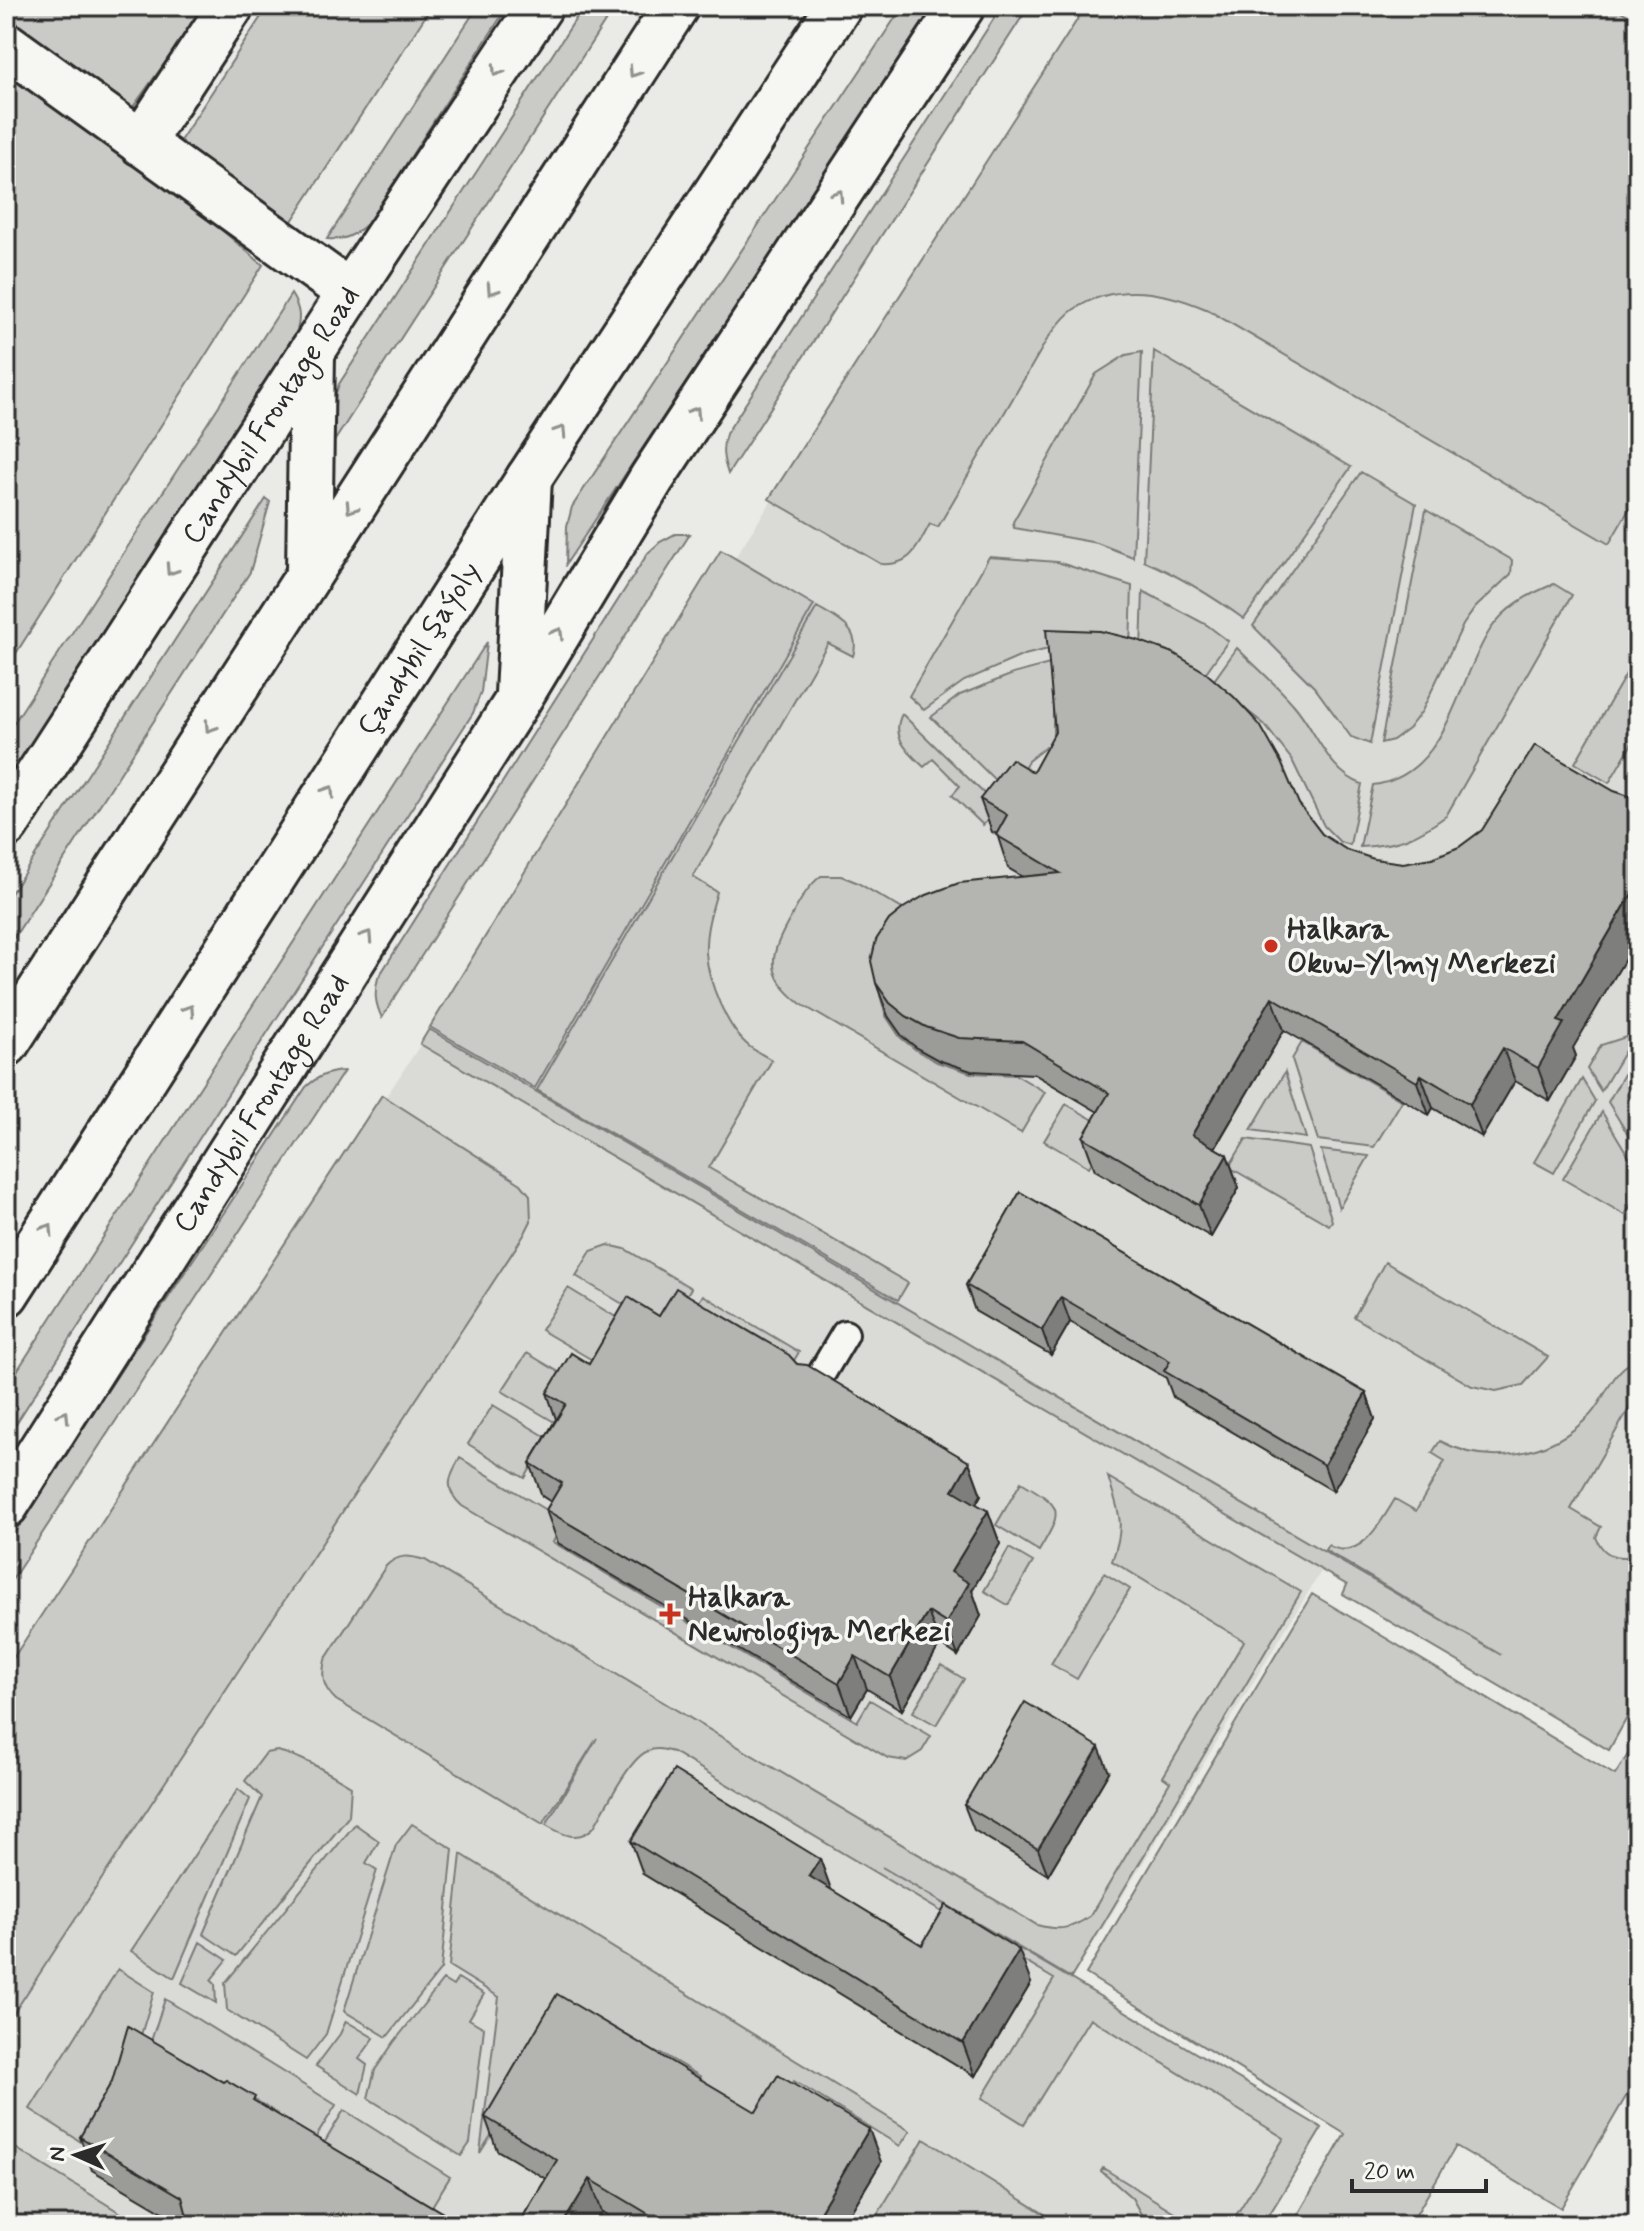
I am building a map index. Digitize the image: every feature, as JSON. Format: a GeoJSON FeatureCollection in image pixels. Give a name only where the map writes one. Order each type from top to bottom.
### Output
{"type":"FeatureCollection","features":[{"type":"Feature","properties":{"kind":"street"},"geometry":{"type":"LineString","coordinates":[[141,143],[231,6]]}},
{"type":"Feature","properties":{"kind":"street","name":"Candybil Frontage Road"},"geometry":{"type":"LineString","coordinates":[[6,825],[350,293],[540,6]]}},
{"type":"Feature","properties":{"kind":"street"},"geometry":{"type":"LineString","coordinates":[[6,1044],[676,6]]}},
{"type":"Feature","properties":{"kind":"street","name":"Çandybil şaýoly"},"geometry":{"type":"LineString","coordinates":[[6,1294],[529,478],[839,6]]}},
{"type":"Feature","properties":{"kind":"street","name":"Candybil Frontage Road"},"geometry":{"type":"LineString","coordinates":[[6,1505],[18,1476],[518,700],[652,478],[962,6]]}},
{"type":"Feature","properties":{"kind":"street"},"geometry":{"type":"LineString","coordinates":[[6,45],[350,293]]}},
{"type":"Feature","properties":{"kind":"street"},"geometry":{"type":"LineString","coordinates":[[309,574],[312,352]]}},
{"type":"Feature","properties":{"kind":"street"},"geometry":{"type":"LineString","coordinates":[[518,700],[529,478]]}},
{"type":"Feature","properties":{"kind":"lane"},"geometry":{"type":"LineString","coordinates":[[816,1383],[845,1334]]}},
{"type":"Feature","properties":{"kind":"shaded area"},"geometry":{"type":"Polygon","coordinates":[[[6,6],[206,6],[130,111],[6,21],[6,6]]]}},
{"type":"Feature","properties":{"kind":"shaded area"},"geometry":{"type":"Polygon","coordinates":[[[268,6],[432,6],[290,224],[180,141],[268,6]]]}},
{"type":"Feature","properties":{"kind":"shaded area"},"geometry":{"type":"Polygon","coordinates":[[[478,6],[508,6],[368,223],[349,236],[327,239],[478,6]]]}},
{"type":"Feature","properties":{"kind":"shaded area"},"geometry":{"type":"Polygon","coordinates":[[[584,6],[615,6],[328,451],[333,402],[339,384],[584,6]]]}},
{"type":"Feature","properties":{"kind":"shaded area"},"geometry":{"type":"Polygon","coordinates":[[[903,6],[935,6],[566,564],[567,526],[572,507],[903,6]]]}},
{"type":"Feature","properties":{"kind":"shaded area"},"geometry":{"type":"Polygon","coordinates":[[[1002,6],[1029,6],[728,474],[723,454],[726,434],[1002,6]]]}},
{"type":"Feature","properties":{"kind":"shaded area"},"geometry":{"type":"Polygon","coordinates":[[[1086,6],[1612,6],[1638,21],[1638,494],[1609,544],[1206,309],[1173,298],[1139,292],[1089,301],[1063,320],[1048,338],[938,527],[930,524],[917,547],[900,562],[881,564],[769,499],[1086,6]]]}},
{"type":"Feature","properties":{"kind":"shaded area"},"geometry":{"type":"Polygon","coordinates":[[[1091,6],[1600,6],[1638,29],[1638,1701],[1623,1726],[1331,1555],[1072,1979],[1323,2128],[1264,2225],[6,2225],[6,1674],[432,1027],[1091,6]]]}},
{"type":"Feature","properties":{"kind":"shaded area"},"geometry":{"type":"Polygon","coordinates":[[[6,69],[165,182],[263,265],[6,669],[6,69]]]}},
{"type":"Feature","properties":{"kind":"shaded area"},"geometry":{"type":"Polygon","coordinates":[[[291,294],[299,313],[296,334],[6,783],[6,735],[291,294]]]}},
{"type":"Feature","properties":{"kind":"shaded area"},"geometry":{"type":"Polygon","coordinates":[[[1154,351],[1351,467],[1244,619],[1196,587],[1144,561],[1154,351]]]}},
{"type":"Feature","properties":{"kind":"shaded area"},"geometry":{"type":"Polygon","coordinates":[[[1142,352],[1133,557],[1097,543],[1014,528],[1013,522],[1096,374],[1126,355],[1142,352]]]}},
{"type":"Feature","properties":{"kind":"shaded area"},"geometry":{"type":"Polygon","coordinates":[[[1361,472],[1416,504],[1370,744],[1351,737],[1315,688],[1253,626],[1361,472]]]}},
{"type":"Feature","properties":{"kind":"shaded area"},"geometry":{"type":"Polygon","coordinates":[[[266,499],[270,502],[250,572],[6,950],[6,901],[266,499]]]}},
{"type":"Feature","properties":{"kind":"shaded area"},"geometry":{"type":"Polygon","coordinates":[[[1426,510],[1512,560],[1511,574],[1475,608],[1463,625],[1422,711],[1408,729],[1393,740],[1381,743],[1426,510]]]}},
{"type":"Feature","properties":{"kind":"shaded area"},"geometry":{"type":"Polygon","coordinates":[[[675,534],[690,534],[382,1018],[376,998],[378,978],[648,553],[675,534]]]}},
{"type":"Feature","properties":{"kind":"shaded area"},"geometry":{"type":"Polygon","coordinates":[[[721,550],[814,605],[535,1088],[430,1027],[721,550]]]}},
{"type":"Feature","properties":{"kind":"shaded area"},"geometry":{"type":"Polygon","coordinates":[[[989,557],[1057,562],[1132,586],[1130,647],[1069,644],[1024,655],[964,681],[924,710],[909,696],[989,557]]]}},
{"type":"Feature","properties":{"kind":"shaded area"},"geometry":{"type":"Polygon","coordinates":[[[1554,584],[1572,595],[1446,816],[1406,839],[1360,847],[1373,785],[1398,778],[1418,764],[1434,746],[1478,652],[1496,622],[1518,602],[1554,584]]]}},
{"type":"Feature","properties":{"kind":"shaded area"},"geometry":{"type":"Polygon","coordinates":[[[1143,591],[1207,625],[1228,641],[1202,678],[1141,650],[1143,591]]]}},
{"type":"Feature","properties":{"kind":"shaded area"},"geometry":{"type":"Polygon","coordinates":[[[817,607],[851,632],[855,647],[853,656],[828,643],[693,877],[717,892],[707,930],[706,953],[710,977],[720,1004],[742,1039],[772,1060],[709,1168],[908,1283],[898,1300],[537,1090],[817,607]]]}},
{"type":"Feature","properties":{"kind":"shaded area"},"geometry":{"type":"Polygon","coordinates":[[[487,642],[481,692],[473,713],[6,1439],[6,1388],[487,642]]]}},
{"type":"Feature","properties":{"kind":"shaded area"},"geometry":{"type":"Polygon","coordinates":[[[1237,648],[1294,705],[1340,770],[1362,784],[1350,845],[1340,842],[1324,826],[1292,760],[1264,724],[1212,683],[1237,648]]]}},
{"type":"Feature","properties":{"kind":"shaded area"},"geometry":{"type":"Polygon","coordinates":[[[1638,653],[1638,733],[1609,783],[1575,763],[1638,653]]]}},
{"type":"Feature","properties":{"kind":"shaded area"},"geometry":{"type":"Polygon","coordinates":[[[1053,663],[1053,741],[1028,761],[1008,793],[931,717],[960,695],[1013,674],[1053,663]]]}},
{"type":"Feature","properties":{"kind":"shaded area"},"geometry":{"type":"Polygon","coordinates":[[[902,714],[999,808],[983,825],[952,795],[960,786],[933,759],[924,767],[902,744],[898,730],[902,714]]]}},
{"type":"Feature","properties":{"kind":"shaded area"},"geometry":{"type":"Polygon","coordinates":[[[821,876],[841,876],[856,882],[933,927],[886,971],[880,995],[886,1016],[900,1037],[937,1062],[971,1073],[1016,1075],[1045,1092],[1021,1133],[801,1004],[781,983],[774,964],[778,943],[804,895],[821,876]]]}},
{"type":"Feature","properties":{"kind":"shaded area"},"geometry":{"type":"Polygon","coordinates":[[[429,1029],[1501,1655],[1325,1550],[1328,1545],[1350,1549],[1360,1544],[1377,1528],[1395,1499],[1416,1511],[1445,1461],[1432,1453],[1440,1441],[1479,1454],[1519,1453],[1538,1448],[1557,1440],[1590,1415],[1627,1365],[1638,1370],[1638,1393],[1571,1509],[1601,1527],[1596,1537],[1608,1553],[1628,1557],[1634,1546],[1638,1549],[1638,1698],[1609,1750],[1343,1594],[1347,1585],[420,1044],[429,1029]]]}},
{"type":"Feature","properties":{"kind":"shaded area"},"geometry":{"type":"Polygon","coordinates":[[[1635,1034],[1601,1091],[1587,1069],[1601,1045],[1635,1034]]]}},
{"type":"Feature","properties":{"kind":"shaded area"},"geometry":{"type":"Polygon","coordinates":[[[1302,1042],[1402,1101],[1374,1147],[1318,1140],[1292,1059],[1302,1042]]]}},
{"type":"Feature","properties":{"kind":"shaded area"},"geometry":{"type":"Polygon","coordinates":[[[1638,1050],[1638,1151],[1608,1102],[1638,1050]]]}},
{"type":"Feature","properties":{"kind":"shaded area"},"geometry":{"type":"Polygon","coordinates":[[[344,1071],[6,1589],[6,1546],[306,1087],[324,1075],[344,1071]]]}},
{"type":"Feature","properties":{"kind":"shaded area"},"geometry":{"type":"Polygon","coordinates":[[[1285,1072],[1306,1138],[1251,1130],[1285,1072]]]}},
{"type":"Feature","properties":{"kind":"shaded area"},"geometry":{"type":"Polygon","coordinates":[[[1582,1079],[1595,1101],[1554,1173],[1534,1162],[1582,1079]]]}},
{"type":"Feature","properties":{"kind":"shaded area"},"geometry":{"type":"Polygon","coordinates":[[[382,1095],[521,1184],[530,1195],[531,1221],[6,2025],[6,1669],[382,1095]]]}},
{"type":"Feature","properties":{"kind":"shaded area"},"geometry":{"type":"Polygon","coordinates":[[[1066,1104],[1111,1130],[1089,1167],[1044,1141],[1066,1104]]]}},
{"type":"Feature","properties":{"kind":"shaded area"},"geometry":{"type":"Polygon","coordinates":[[[1602,1112],[1638,1172],[1638,1192],[1625,1215],[1563,1179],[1602,1112]]]}},
{"type":"Feature","properties":{"kind":"shaded area"},"geometry":{"type":"Polygon","coordinates":[[[1246,1139],[1309,1148],[1332,1221],[1329,1225],[1229,1167],[1246,1139]]]}},
{"type":"Feature","properties":{"kind":"shaded area"},"geometry":{"type":"Polygon","coordinates":[[[1321,1150],[1369,1156],[1339,1208],[1321,1150]]]}},
{"type":"Feature","properties":{"kind":"shaded area"},"geometry":{"type":"Polygon","coordinates":[[[608,1245],[625,1249],[691,1288],[666,1330],[576,1276],[591,1251],[608,1245]]]}},
{"type":"Feature","properties":{"kind":"shaded area"},"geometry":{"type":"Polygon","coordinates":[[[1385,1262],[1548,1357],[1523,1385],[1496,1391],[1472,1386],[1354,1317],[1385,1262]]]}},
{"type":"Feature","properties":{"kind":"shaded area"},"geometry":{"type":"Polygon","coordinates":[[[568,1288],[619,1319],[594,1361],[541,1330],[568,1288]]]}},
{"type":"Feature","properties":{"kind":"shaded area"},"geometry":{"type":"Polygon","coordinates":[[[703,1295],[799,1352],[790,1367],[694,1310],[703,1295]]]}},
{"type":"Feature","properties":{"kind":"shaded area"},"geometry":{"type":"Polygon","coordinates":[[[527,1353],[579,1384],[556,1423],[502,1391],[527,1353]]]}},
{"type":"Feature","properties":{"kind":"shaded area"},"geometry":{"type":"Polygon","coordinates":[[[493,1405],[548,1438],[525,1478],[468,1444],[493,1405]]]}},
{"type":"Feature","properties":{"kind":"shaded area"},"geometry":{"type":"Polygon","coordinates":[[[460,1458],[564,1521],[553,1542],[857,1722],[870,1700],[931,1736],[922,1751],[906,1761],[888,1758],[462,1506],[450,1489],[453,1471],[460,1458]]]}},
{"type":"Feature","properties":{"kind":"shaded area"},"geometry":{"type":"Polygon","coordinates":[[[1108,1477],[1301,1592],[1071,1978],[882,1867],[1322,2128],[1263,2225],[1230,2225],[1284,2138],[1090,2018],[1024,2124],[982,2098],[1054,1979],[673,1752],[654,1749],[641,1756],[625,1773],[594,1827],[582,1835],[570,1836],[546,1825],[597,1738],[543,1824],[336,1700],[324,1682],[325,1660],[386,1566],[404,1557],[425,1560],[1037,1925],[1052,1928],[1071,1926],[1090,1916],[1170,1782],[1163,1777],[1244,1641],[1112,1561],[1120,1527],[1108,1477]]]}},
{"type":"Feature","properties":{"kind":"shaded area"},"geometry":{"type":"Polygon","coordinates":[[[1021,1482],[1045,1497],[1055,1510],[1053,1526],[1039,1551],[996,1525],[1021,1482]]]}},
{"type":"Feature","properties":{"kind":"shaded area"},"geometry":{"type":"Polygon","coordinates":[[[1009,1548],[1033,1562],[1008,1605],[984,1591],[1009,1548]]]}},
{"type":"Feature","properties":{"kind":"shaded area"},"geometry":{"type":"Polygon","coordinates":[[[1104,1573],[1130,1589],[1077,1679],[1051,1664],[1104,1573]]]}},
{"type":"Feature","properties":{"kind":"shaded area"},"geometry":{"type":"Polygon","coordinates":[[[1312,1594],[1615,1775],[1632,1748],[1638,1751],[1638,2076],[1561,2208],[1456,2146],[1410,2225],[1292,2225],[1345,2134],[1086,1974],[1312,1594]]]}},
{"type":"Feature","properties":{"kind":"shaded area"},"geometry":{"type":"Polygon","coordinates":[[[941,1665],[964,1679],[936,1725],[913,1712],[941,1665]]]}},
{"type":"Feature","properties":{"kind":"shaded area"},"geometry":{"type":"Polygon","coordinates":[[[277,1751],[306,1761],[351,1786],[349,1816],[236,1956],[203,1934],[262,1797],[245,1781],[266,1753],[277,1751]]]}},
{"type":"Feature","properties":{"kind":"shaded area"},"geometry":{"type":"Polygon","coordinates":[[[238,1789],[250,1799],[174,1978],[131,1951],[238,1789]]]}},
{"type":"Feature","properties":{"kind":"shaded area"},"geometry":{"type":"Polygon","coordinates":[[[355,1824],[379,1841],[366,1863],[377,1870],[326,2034],[306,2060],[227,2010],[225,1983],[355,1824]]]}},
{"type":"Feature","properties":{"kind":"shaded area"},"geometry":{"type":"Polygon","coordinates":[[[412,1824],[453,1849],[441,1969],[387,2037],[344,2011],[396,1845],[412,1824]]]}},
{"type":"Feature","properties":{"kind":"shaded area"},"geometry":{"type":"Polygon","coordinates":[[[461,1854],[910,2131],[900,2146],[794,2081],[765,2128],[697,2085],[701,2077],[661,2053],[656,2061],[571,2009],[480,2153],[499,1997],[449,1966],[461,1854]]]}},
{"type":"Feature","properties":{"kind":"shaded area"},"geometry":{"type":"Polygon","coordinates":[[[200,1942],[227,1960],[211,1980],[215,1984],[216,2003],[182,1983],[200,1942]]]}},
{"type":"Feature","properties":{"kind":"shaded area"},"geometry":{"type":"Polygon","coordinates":[[[118,1969],[154,1992],[138,2045],[92,2149],[30,2109],[118,1969]]]}},
{"type":"Feature","properties":{"kind":"shaded area"},"geometry":{"type":"Polygon","coordinates":[[[458,1978],[484,1994],[469,2019],[484,2028],[470,2143],[461,2156],[368,2098],[375,2070],[394,2042],[443,1980],[453,1986],[458,1978]]]}},
{"type":"Feature","properties":{"kind":"shaded area"},"geometry":{"type":"Polygon","coordinates":[[[165,1999],[336,2105],[311,2145],[274,2121],[278,2114],[238,2089],[149,2047],[165,1999]]]}},
{"type":"Feature","properties":{"kind":"shaded area"},"geometry":{"type":"Polygon","coordinates":[[[346,2021],[374,2038],[359,2059],[367,2065],[360,2094],[316,2066],[346,2021]]]}},
{"type":"Feature","properties":{"kind":"shaded area"},"geometry":{"type":"Polygon","coordinates":[[[344,2110],[450,2177],[426,2216],[320,2150],[344,2110]]]}},
{"type":"Feature","properties":{"kind":"shaded area"},"geometry":{"type":"Polygon","coordinates":[[[924,2139],[1062,2225],[871,2225],[924,2139]]]}},
{"type":"Feature","properties":{"kind":"shaded area"},"geometry":{"type":"Polygon","coordinates":[[[9,2144],[140,2225],[6,2225],[6,2149],[9,2144]]]}},
{"type":"Feature","properties":{"kind":"shaded area"},"geometry":{"type":"Polygon","coordinates":[[[1103,2168],[1195,2225],[1147,2225],[1132,2198],[1101,2171],[1103,2168]]]}},
{"type":"Feature","properties":{"kind":"building","name":"Halkara Okuw-Ylmy Merkezi"},"geometry":{"type":"Polygon","coordinates":[[[1046,629],[1100,631],[1137,640],[1173,653],[1205,672],[1260,725],[1281,762],[1299,804],[1322,834],[1347,850],[1374,859],[1403,863],[1432,858],[1459,847],[1482,830],[1535,745],[1614,791],[1638,799],[1638,883],[1558,1021],[1564,1023],[1538,1068],[1503,1048],[1470,1104],[1421,1075],[1417,1082],[1272,997],[1192,1135],[1227,1155],[1199,1205],[1083,1137],[1109,1093],[1022,1041],[959,1038],[926,1027],[890,1003],[876,983],[871,961],[876,940],[889,920],[905,907],[959,883],[1060,873],[996,835],[1007,815],[980,799],[1011,759],[1033,772],[1055,732],[1046,629]]]}},
{"type":"Feature","properties":{"kind":"building"},"geometry":{"type":"Polygon","coordinates":[[[1020,1192],[1366,1393],[1324,1465],[1164,1371],[1170,1361],[1061,1297],[1042,1330],[966,1285],[1020,1192]]]}},
{"type":"Feature","properties":{"kind":"building"},"geometry":{"type":"Polygon","coordinates":[[[676,1288],[789,1355],[797,1364],[807,1365],[969,1462],[953,1490],[988,1511],[951,1572],[969,1583],[946,1623],[928,1612],[890,1677],[855,1656],[839,1683],[546,1510],[562,1483],[530,1463],[566,1404],[547,1393],[571,1353],[589,1364],[628,1297],[659,1316],[676,1288]]]}},
{"type":"Feature","properties":{"kind":"building"},"geometry":{"type":"Polygon","coordinates":[[[1025,1702],[1099,1747],[1038,1849],[964,1805],[1025,1702]]]}},
{"type":"Feature","properties":{"kind":"building"},"geometry":{"type":"Polygon","coordinates":[[[674,1770],[820,1859],[809,1876],[922,1945],[946,1905],[1019,1950],[963,2043],[631,1841],[674,1770]]]}},
{"type":"Feature","properties":{"kind":"building"},"geometry":{"type":"Polygon","coordinates":[[[557,1994],[756,2112],[778,2075],[869,2129],[812,2225],[667,2225],[590,2179],[562,2225],[518,2225],[557,2160],[485,2117],[557,1994]]]}},
{"type":"Feature","properties":{"kind":"building"},"geometry":{"type":"Polygon","coordinates":[[[128,2026],[223,2082],[226,2080],[255,2097],[253,2100],[446,2215],[440,2225],[194,2225],[188,2220],[182,2197],[80,2137],[112,2081],[128,2026]]]}},
{"type":"Feature","properties":{"kind":"place","name":"Halkara Okuw-Ylmy Merkezi"},"geometry":{"type":"Point","coordinates":[1271,946]}},
{"type":"Feature","properties":{"kind":"place","name":"Halkara Newrologiya Merkezi"},"geometry":{"type":"Point","coordinates":[670,1614]}}]}
